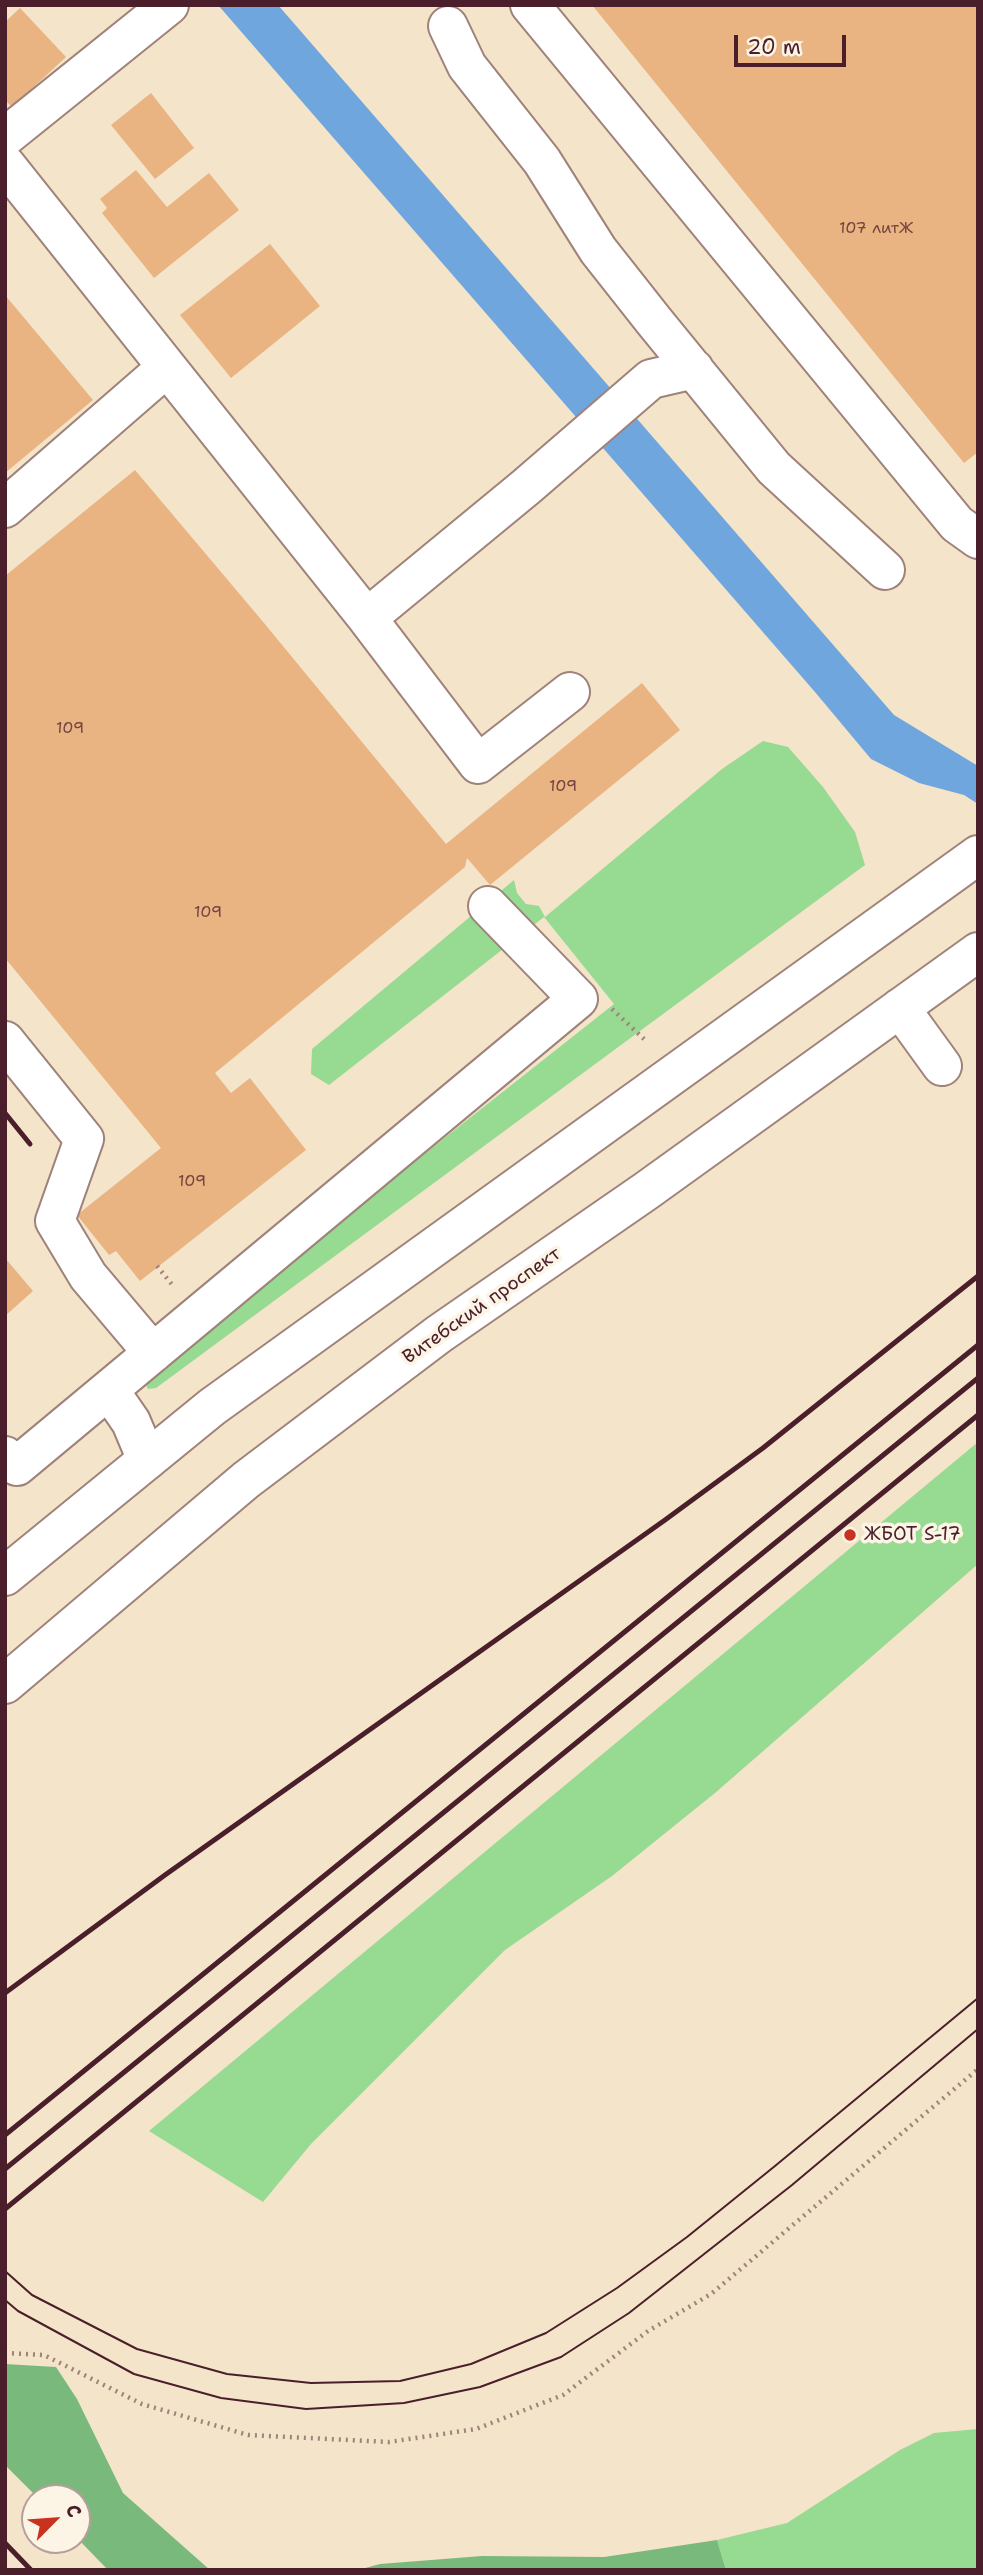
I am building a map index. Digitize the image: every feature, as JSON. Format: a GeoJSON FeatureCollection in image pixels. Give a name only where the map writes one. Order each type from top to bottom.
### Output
{"type":"FeatureCollection","features":[{"type":"Feature","properties":{"kind":"main road"},"geometry":{"type":"LineString","coordinates":[[5,137],[169,5]]}},
{"type":"Feature","properties":{"kind":"main road"},"geometry":{"type":"LineString","coordinates":[[530,5],[957,524],[978,539]]}},
{"type":"Feature","properties":{"kind":"main road"},"geometry":{"type":"LineString","coordinates":[[448,26],[467,66],[542,161],[598,250],[774,468],[885,570]]}},
{"type":"Feature","properties":{"kind":"main road"},"geometry":{"type":"LineString","coordinates":[[5,164],[367,618],[478,764],[570,692]]}},
{"type":"Feature","properties":{"kind":"main road"},"geometry":{"type":"LineString","coordinates":[[5,508],[166,368]]}},
{"type":"Feature","properties":{"kind":"main road"},"geometry":{"type":"LineString","coordinates":[[367,618],[526,487],[651,379],[694,369]]}},
{"type":"Feature","properties":{"kind":"main road"},"geometry":{"type":"LineString","coordinates":[[5,1576],[212,1407],[975,856]]}},
{"type":"Feature","properties":{"kind":"main road"},"geometry":{"type":"LineString","coordinates":[[5,1455],[17,1466],[578,999],[488,906]]}},
{"type":"Feature","properties":{"kind":"main road","name":"Витебский проспект"},"geometry":{"type":"LineString","coordinates":[[5,1684],[246,1480],[406,1358],[657,1183],[978,952]]}},
{"type":"Feature","properties":{"kind":"main road"},"geometry":{"type":"LineString","coordinates":[[900,1008],[942,1066]]}},
{"type":"Feature","properties":{"kind":"main road"},"geometry":{"type":"LineString","coordinates":[[5,1041],[84,1139],[55,1221],[88,1276],[153,1353]]}},
{"type":"Feature","properties":{"kind":"main road"},"geometry":{"type":"LineString","coordinates":[[108,1390],[131,1422],[147,1460]]}},
{"type":"Feature","properties":{"kind":"path"},"geometry":{"type":"LineString","coordinates":[[611,1008],[644,1039]]}},
{"type":"Feature","properties":{"kind":"path"},"geometry":{"type":"LineString","coordinates":[[157,1266],[165,1276]]}},
{"type":"Feature","properties":{"kind":"path"},"geometry":{"type":"LineString","coordinates":[[5,2353],[44,2355],[142,2404],[248,2435],[389,2442],[476,2429],[563,2395],[648,2331],[711,2294],[978,2069]]}},
{"type":"Feature","properties":{"kind":"green space"},"geometry":{"type":"Polygon","coordinates":[[[763,741],[788,747],[823,787],[855,832],[865,865],[156,1388],[148,1389],[142,1377],[614,1004],[544,917],[329,1085],[311,1074],[312,1049],[514,880],[517,893],[526,904],[539,906],[545,917],[722,769],[763,741]]]}},
{"type":"Feature","properties":{"kind":"green space"},"geometry":{"type":"Polygon","coordinates":[[[978,1442],[978,1564],[715,1793],[612,1876],[505,1950],[311,2144],[263,2202],[149,2131],[978,1442]]]}},
{"type":"Feature","properties":{"kind":"green space"},"geometry":{"type":"Polygon","coordinates":[[[5,2364],[56,2367],[77,2399],[123,2493],[210,2570],[108,2570],[91,2552],[91,2484],[24,2484],[5,2465],[5,2364]]]}},
{"type":"Feature","properties":{"kind":"green space"},"geometry":{"type":"Polygon","coordinates":[[[978,2429],[978,2570],[726,2570],[717,2540],[787,2523],[900,2450],[934,2433],[978,2429]]]}},
{"type":"Feature","properties":{"kind":"green space"},"geometry":{"type":"Polygon","coordinates":[[[717,2540],[726,2570],[358,2570],[380,2564],[482,2556],[604,2557],[717,2540]]]}},
{"type":"Feature","properties":{"kind":"water"},"geometry":{"type":"Polygon","coordinates":[[[218,5],[278,5],[894,715],[978,766],[978,804],[964,795],[919,783],[871,759],[218,5]]]}},
{"type":"Feature","properties":{"kind":"building"},"geometry":{"type":"Polygon","coordinates":[[[592,5],[978,5],[978,452],[964,463],[592,5]]]}},
{"type":"Feature","properties":{"kind":"building"},"geometry":{"type":"Polygon","coordinates":[[[20,8],[66,57],[12,107],[5,100],[5,22],[20,8]]]}},
{"type":"Feature","properties":{"kind":"building"},"geometry":{"type":"Polygon","coordinates":[[[151,93],[194,148],[155,179],[111,125],[151,93]]]}},
{"type":"Feature","properties":{"kind":"building"},"geometry":{"type":"Polygon","coordinates":[[[136,170],[167,207],[209,173],[239,210],[154,278],[102,213],[107,208],[100,199],[136,170]]]}},
{"type":"Feature","properties":{"kind":"building"},"geometry":{"type":"Polygon","coordinates":[[[270,244],[320,306],[231,378],[180,315],[270,244]]]}},
{"type":"Feature","properties":{"kind":"building"},"geometry":{"type":"Polygon","coordinates":[[[5,295],[93,400],[5,473],[5,295]]]}},
{"type":"Feature","properties":{"kind":"building"},"geometry":{"type":"Polygon","coordinates":[[[135,470],[446,844],[642,683],[680,730],[490,885],[467,858],[465,867],[215,1073],[231,1093],[250,1078],[306,1150],[140,1281],[116,1251],[109,1255],[77,1215],[161,1148],[5,958],[5,576],[135,470]]]}},
{"type":"Feature","properties":{"kind":"building"},"geometry":{"type":"Polygon","coordinates":[[[5,1258],[33,1291],[5,1316],[5,1258]]]}},
{"type":"Feature","properties":{"kind":"tram line"},"geometry":{"type":"LineString","coordinates":[[5,2271],[32,2295],[137,2349],[227,2374],[311,2383],[400,2381],[471,2364],[546,2333],[617,2288],[687,2237],[978,1998]]}},
{"type":"Feature","properties":{"kind":"tram line"},"geometry":{"type":"LineString","coordinates":[[5,2300],[18,2311],[134,2374],[221,2398],[306,2409],[404,2403],[480,2387],[561,2357],[629,2313],[792,2185],[978,2029]]}},
{"type":"Feature","properties":{"kind":"railway"},"geometry":{"type":"LineString","coordinates":[[5,1113],[30,1144]]}},
{"type":"Feature","properties":{"kind":"railway"},"geometry":{"type":"LineString","coordinates":[[5,1993],[165,1875],[763,1448],[978,1276]]}},
{"type":"Feature","properties":{"kind":"railway"},"geometry":{"type":"LineString","coordinates":[[5,2135],[978,1345]]}},
{"type":"Feature","properties":{"kind":"railway"},"geometry":{"type":"LineString","coordinates":[[5,2169],[978,1378]]}},
{"type":"Feature","properties":{"kind":"railway"},"geometry":{"type":"LineString","coordinates":[[5,2209],[978,1415]]}},
{"type":"Feature","properties":{"kind":"railway"},"geometry":{"type":"LineString","coordinates":[[5,2543],[31,2570]]}},
{"type":"Feature","properties":{"kind":"place","name":"ЖБОТ S-17"},"geometry":{"type":"Point","coordinates":[850,1535]}}]}
